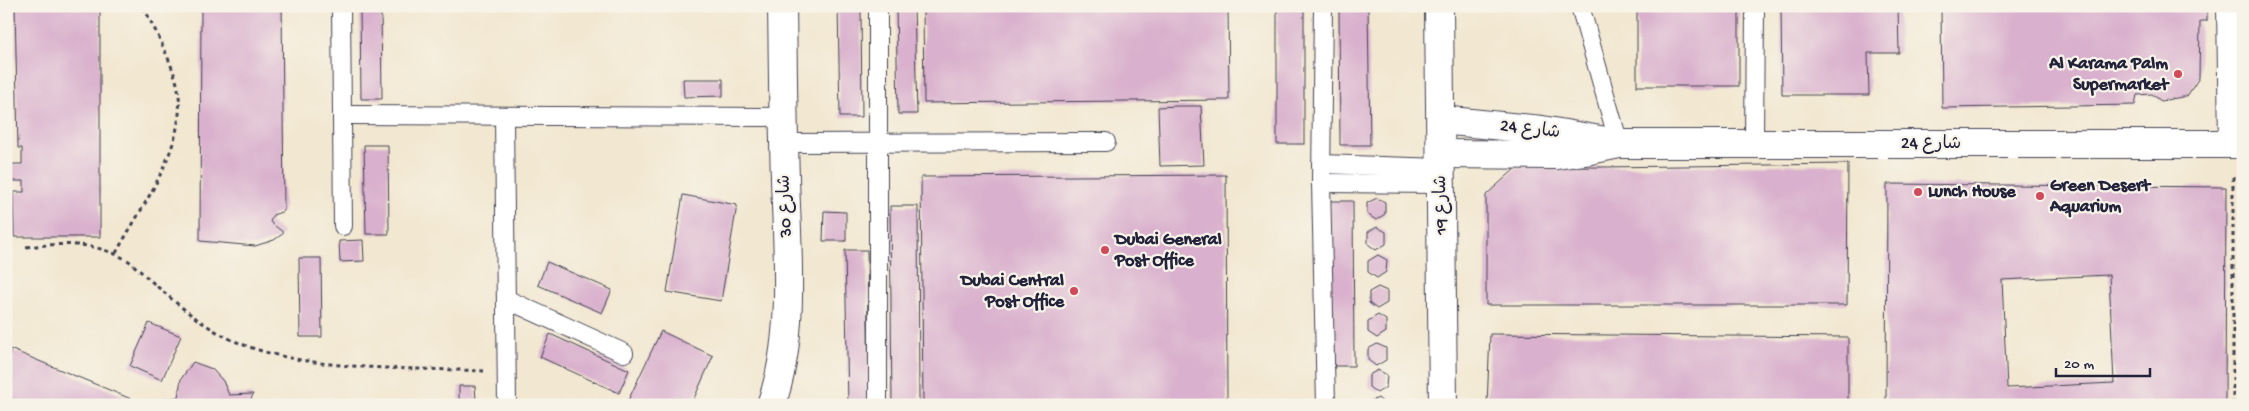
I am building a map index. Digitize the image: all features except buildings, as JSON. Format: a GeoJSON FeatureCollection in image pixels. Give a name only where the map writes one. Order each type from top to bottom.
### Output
{"type":"FeatureCollection","features":[{"type":"Feature","properties":{"kind":"street","name":"شارع 30"},"geometry":{"type":"LineString","coordinates":[[771,405],[777,389],[785,335],[788,280],[782,6]]}},
{"type":"Feature","properties":{"kind":"street","name":"شارع 19"},"geometry":{"type":"LineString","coordinates":[[1439,6],[1443,405]]}},
{"type":"Feature","properties":{"kind":"street"},"geometry":{"type":"LineString","coordinates":[[2231,6],[2238,144]]}},
{"type":"Feature","properties":{"kind":"street","name":"شارع 24"},"geometry":{"type":"LineString","coordinates":[[1441,120],[1555,132],[1619,144],[2238,144]]}},
{"type":"Feature","properties":{"kind":"street","name":"شارع 24"},"geometry":{"type":"LineString","coordinates":[[1442,169],[1586,151],[1619,144]]}},
{"type":"Feature","properties":{"kind":"lane"},"geometry":{"type":"LineString","coordinates":[[341,6],[343,226]]}},
{"type":"Feature","properties":{"kind":"lane"},"geometry":{"type":"LineString","coordinates":[[878,6],[878,405]]}},
{"type":"Feature","properties":{"kind":"lane"},"geometry":{"type":"LineString","coordinates":[[1323,6],[1321,183],[1326,405]]}},
{"type":"Feature","properties":{"kind":"lane"},"geometry":{"type":"LineString","coordinates":[[1580,6],[1619,144]]}},
{"type":"Feature","properties":{"kind":"lane"},"geometry":{"type":"LineString","coordinates":[[1754,144],[1755,6]]}},
{"type":"Feature","properties":{"kind":"lane"},"geometry":{"type":"LineString","coordinates":[[342,115],[504,116],[784,130],[878,143],[1106,142]]}},
{"type":"Feature","properties":{"kind":"lane"},"geometry":{"type":"LineString","coordinates":[[504,116],[507,405]]}},
{"type":"Feature","properties":{"kind":"lane"},"geometry":{"type":"LineString","coordinates":[[1321,164],[1442,169]]}},
{"type":"Feature","properties":{"kind":"lane"},"geometry":{"type":"LineString","coordinates":[[1321,183],[1442,169]]}},
{"type":"Feature","properties":{"kind":"lane"},"geometry":{"type":"LineString","coordinates":[[506,298],[624,353]]}},
{"type":"Feature","properties":{"kind":"path"},"geometry":{"type":"LineString","coordinates":[[116,253],[167,161],[175,142],[178,124],[179,102],[176,81],[160,39],[143,6]]}},
{"type":"Feature","properties":{"kind":"path"},"geometry":{"type":"LineString","coordinates":[[2233,405],[2238,144]]}},
{"type":"Feature","properties":{"kind":"path"},"geometry":{"type":"LineString","coordinates":[[26,247],[78,244],[98,246],[116,253],[129,261],[203,322],[227,338],[253,349],[320,364],[507,372]]}},
{"type":"Feature","properties":{"kind":"place","name":"Al Karama Palm Supermarket"},"geometry":{"type":"Point","coordinates":[2178,74]}},
{"type":"Feature","properties":{"kind":"place","name":"Lunch House"},"geometry":{"type":"Point","coordinates":[1918,192]}},
{"type":"Feature","properties":{"kind":"place","name":"Green Desert Aquarium"},"geometry":{"type":"Point","coordinates":[2040,196]}},
{"type":"Feature","properties":{"kind":"place","name":"Dubai General Post Office"},"geometry":{"type":"Point","coordinates":[1105,250]}},
{"type":"Feature","properties":{"kind":"place","name":"Dubai Central Post Office"},"geometry":{"type":"Point","coordinates":[1074,291]}}]}
